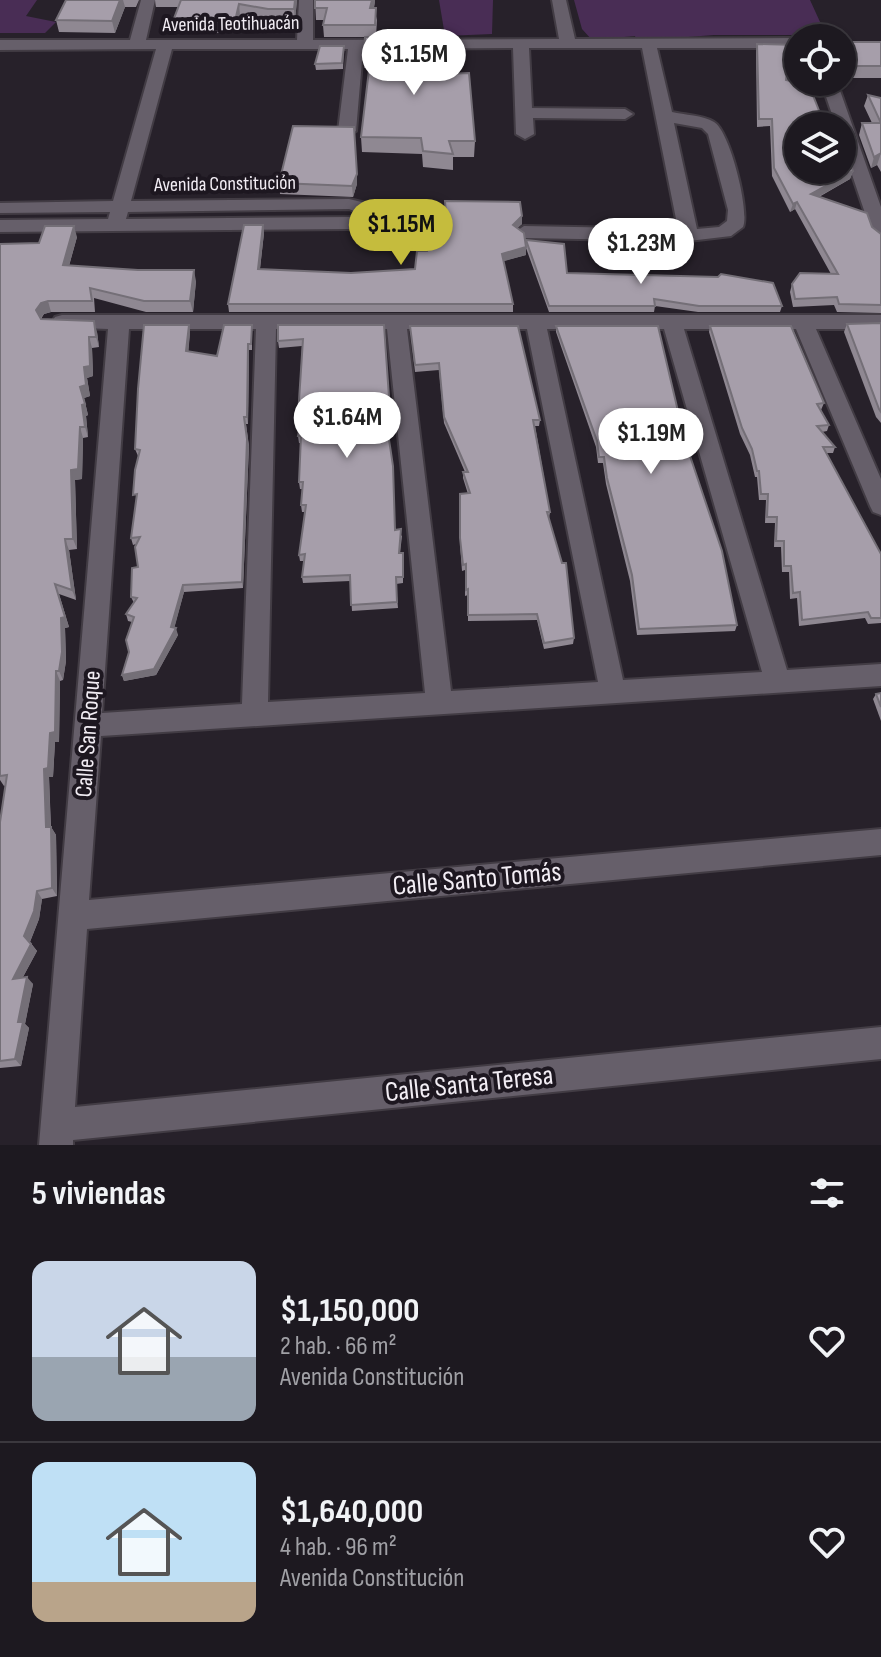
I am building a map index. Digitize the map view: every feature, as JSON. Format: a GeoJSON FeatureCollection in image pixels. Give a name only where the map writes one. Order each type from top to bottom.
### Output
{"type":"FeatureCollection","features":[{"type":"Feature","properties":{"kind":"street"},"geometry":{"type":"LineString","coordinates":[[137,45],[148,0]]}},
{"type":"Feature","properties":{"kind":"street"},"geometry":{"type":"LineString","coordinates":[[305,43],[306,0]]}},
{"type":"Feature","properties":{"kind":"street"},"geometry":{"type":"LineString","coordinates":[[559,0],[568,44]]}},
{"type":"Feature","properties":{"kind":"street"},"geometry":{"type":"LineString","coordinates":[[347,131],[356,43]]}},
{"type":"Feature","properties":{"kind":"street","name":"Avenida Teotihuacán"},"geometry":{"type":"LineString","coordinates":[[0,45],[784,43]]}},
{"type":"Feature","properties":{"kind":"street"},"geometry":{"type":"LineString","coordinates":[[521,44],[525,134]]}},
{"type":"Feature","properties":{"kind":"street"},"geometry":{"type":"LineString","coordinates":[[117,217],[165,45]]}},
{"type":"Feature","properties":{"kind":"street"},"geometry":{"type":"LineString","coordinates":[[649,45],[689,235]]}},
{"type":"Feature","properties":{"kind":"street"},"geometry":{"type":"LineString","coordinates":[[834,96],[881,234]]}},
{"type":"Feature","properties":{"kind":"street"},"geometry":{"type":"LineString","coordinates":[[524,113],[625,114]]}},
{"type":"Feature","properties":{"kind":"street"},"geometry":{"type":"LineString","coordinates":[[524,232],[689,235],[724,232],[736,223],[737,210],[716,132],[707,124],[664,116]]}},
{"type":"Feature","properties":{"kind":"street","name":"Avenida Constitución"},"geometry":{"type":"LineString","coordinates":[[0,208],[117,217],[350,223],[362,220],[364,214],[364,208],[359,205],[117,217],[0,226]]}},
{"type":"Feature","properties":{"kind":"street"},"geometry":{"type":"LineString","coordinates":[[52,322],[881,322]]}},
{"type":"Feature","properties":{"kind":"street","name":"Calle San Roque"},"geometry":{"type":"LineString","coordinates":[[57,1135],[119,322]]}},
{"type":"Feature","properties":{"kind":"street"},"geometry":{"type":"LineString","coordinates":[[255,715],[266,322]]}},
{"type":"Feature","properties":{"kind":"street"},"geometry":{"type":"LineString","coordinates":[[396,322],[439,703]]}},
{"type":"Feature","properties":{"kind":"street"},"geometry":{"type":"LineString","coordinates":[[536,322],[613,692]]}},
{"type":"Feature","properties":{"kind":"street"},"geometry":{"type":"LineString","coordinates":[[672,322],[778,682]]}},
{"type":"Feature","properties":{"kind":"street"},"geometry":{"type":"LineString","coordinates":[[803,322],[881,506]]}},
{"type":"Feature","properties":{"kind":"street"},"geometry":{"type":"LineString","coordinates":[[88,725],[881,675]]}},
{"type":"Feature","properties":{"kind":"street","name":"Calle Santo Tomás"},"geometry":{"type":"LineString","coordinates":[[73,916],[881,842]]}},
{"type":"Feature","properties":{"kind":"street","name":"Calle Santa Teresa"},"geometry":{"type":"LineString","coordinates":[[57,1135],[881,1043]]}},
{"type":"Feature","properties":{"kind":"shaded area"},"geometry":{"type":"Polygon","coordinates":[[[0,0],[37,0],[26,16],[56,22],[45,33],[0,33],[0,0]]]}},
{"type":"Feature","properties":{"kind":"shaded area"},"geometry":{"type":"Polygon","coordinates":[[[439,0],[493,0],[492,34],[445,36],[439,0]]]}},
{"type":"Feature","properties":{"kind":"shaded area"},"geometry":{"type":"Polygon","coordinates":[[[574,0],[810,0],[821,24],[784,24],[784,35],[714,35],[636,41],[635,36],[592,40],[582,29],[574,0]]]}},
{"type":"Feature","properties":{"kind":"building"},"geometry":{"type":"Polygon","coordinates":[[[66,0],[120,0],[112,21],[56,20],[66,0]]]}},
{"type":"Feature","properties":{"kind":"building"},"geometry":{"type":"Polygon","coordinates":[[[181,0],[295,0],[294,9],[239,4],[235,21],[173,21],[181,0]]]}},
{"type":"Feature","properties":{"kind":"building"},"geometry":{"type":"Polygon","coordinates":[[[315,0],[372,0],[370,8],[376,8],[375,25],[323,25],[327,8],[315,8],[315,0]]]}},
{"type":"Feature","properties":{"kind":"building"},"geometry":{"type":"Polygon","coordinates":[[[423,36],[420,75],[469,73],[475,141],[449,141],[453,154],[423,151],[421,138],[361,137],[371,53],[364,53],[365,37],[423,36]]]}},
{"type":"Feature","properties":{"kind":"building"},"geometry":{"type":"Polygon","coordinates":[[[856,42],[881,42],[881,66],[856,66],[856,42]]]}},
{"type":"Feature","properties":{"kind":"building"},"geometry":{"type":"Polygon","coordinates":[[[757,44],[784,45],[784,96],[813,96],[820,112],[784,112],[784,184],[829,184],[811,194],[867,213],[872,227],[881,234],[881,305],[839,304],[837,297],[795,299],[792,284],[800,273],[838,274],[774,168],[772,119],[759,119],[757,44]]]}},
{"type":"Feature","properties":{"kind":"building"},"geometry":{"type":"Polygon","coordinates":[[[320,46],[344,46],[342,63],[315,64],[320,46]]]}},
{"type":"Feature","properties":{"kind":"building"},"geometry":{"type":"Polygon","coordinates":[[[868,95],[881,98],[881,123],[868,95]]]}},
{"type":"Feature","properties":{"kind":"building"},"geometry":{"type":"Polygon","coordinates":[[[862,123],[881,123],[881,153],[874,157],[862,123]]]}},
{"type":"Feature","properties":{"kind":"building"},"geometry":{"type":"Polygon","coordinates":[[[293,126],[354,127],[357,174],[352,186],[279,183],[293,126]]]}},
{"type":"Feature","properties":{"kind":"building"},"geometry":{"type":"Polygon","coordinates":[[[445,201],[520,202],[522,216],[513,225],[524,233],[526,247],[502,254],[513,304],[228,304],[244,225],[263,225],[258,269],[351,273],[415,269],[417,251],[427,251],[435,230],[435,216],[446,215],[445,201]]]}},
{"type":"Feature","properties":{"kind":"building"},"geometry":{"type":"Polygon","coordinates":[[[45,226],[74,226],[63,265],[194,270],[190,301],[144,301],[90,288],[92,301],[48,301],[41,303],[36,310],[41,319],[94,321],[96,337],[89,337],[90,366],[84,367],[86,385],[80,387],[85,404],[82,405],[85,427],[80,427],[78,469],[71,470],[73,539],[65,539],[72,590],[55,584],[65,617],[61,618],[62,652],[59,671],[56,671],[55,732],[50,733],[48,768],[44,769],[46,827],[51,827],[52,888],[37,891],[34,911],[24,936],[31,944],[13,979],[27,977],[18,1022],[23,1022],[15,1059],[0,1061],[0,822],[7,775],[0,776],[0,244],[39,243],[45,226]]]}},
{"type":"Feature","properties":{"kind":"building"},"geometry":{"type":"Polygon","coordinates":[[[526,240],[564,244],[567,273],[718,277],[721,274],[773,283],[782,306],[699,306],[654,299],[655,306],[549,306],[526,240]]]}},
{"type":"Feature","properties":{"kind":"building"},"geometry":{"type":"Polygon","coordinates":[[[881,323],[881,412],[847,324],[881,323]]]}},
{"type":"Feature","properties":{"kind":"building"},"geometry":{"type":"Polygon","coordinates":[[[144,325],[189,325],[186,351],[217,356],[224,325],[252,325],[251,344],[248,344],[247,417],[244,417],[247,439],[242,582],[183,585],[171,627],[176,628],[154,669],[122,675],[129,652],[126,640],[134,617],[126,614],[137,598],[131,597],[132,568],[138,567],[135,547],[140,537],[131,538],[137,494],[133,495],[135,470],[140,450],[135,449],[144,325]]]}},
{"type":"Feature","properties":{"kind":"building"},"geometry":{"type":"Polygon","coordinates":[[[278,325],[384,325],[390,412],[385,413],[393,466],[395,530],[401,529],[399,553],[403,553],[403,577],[396,577],[397,602],[351,605],[350,575],[302,577],[305,554],[299,555],[306,505],[301,505],[301,436],[298,436],[302,416],[298,416],[303,339],[278,341],[278,325]]]}},
{"type":"Feature","properties":{"kind":"building"},"geometry":{"type":"Polygon","coordinates":[[[410,326],[518,326],[540,420],[533,420],[550,512],[547,512],[562,563],[566,563],[574,638],[544,643],[537,614],[468,615],[466,564],[463,565],[460,538],[460,494],[470,493],[463,472],[468,472],[444,417],[439,363],[415,365],[410,326]]]}},
{"type":"Feature","properties":{"kind":"building"},"geometry":{"type":"Polygon","coordinates":[[[556,326],[658,326],[685,441],[722,551],[737,625],[639,629],[632,575],[604,457],[599,457],[597,441],[556,326]]]}},
{"type":"Feature","properties":{"kind":"building"},"geometry":{"type":"Polygon","coordinates":[[[710,326],[791,326],[824,403],[817,404],[829,425],[817,426],[835,447],[823,447],[881,554],[881,618],[871,618],[868,612],[802,620],[800,592],[793,593],[791,566],[784,566],[784,541],[776,541],[777,517],[767,517],[768,494],[761,494],[759,471],[710,326]]]}}]}
